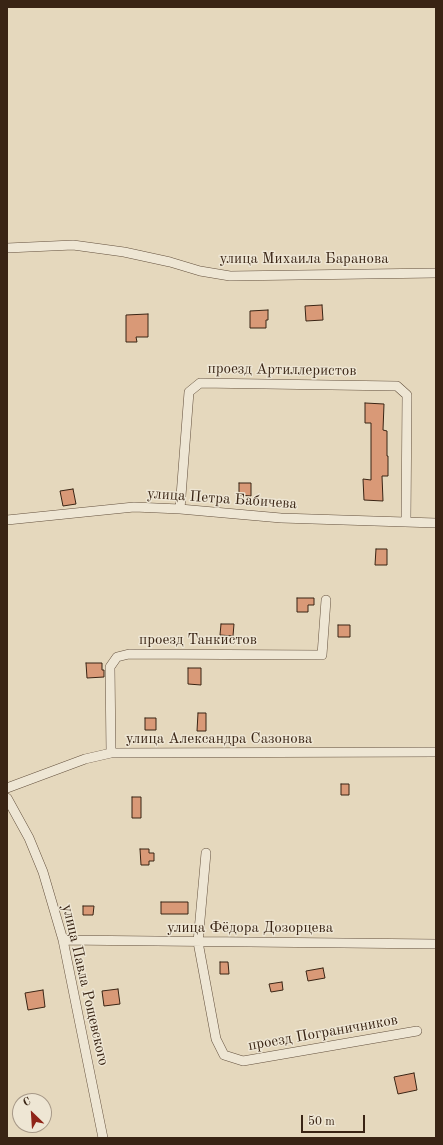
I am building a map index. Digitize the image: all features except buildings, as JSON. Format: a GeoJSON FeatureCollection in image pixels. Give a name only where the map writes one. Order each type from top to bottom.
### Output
{"type":"FeatureCollection","features":[{"type":"Feature","properties":{"kind":"street","name":"улица Михаила Баранова"},"geometry":{"type":"LineString","coordinates":[[7,248],[73,245],[124,252],[170,262],[200,271],[230,276],[436,273]]}},
{"type":"Feature","properties":{"kind":"street","name":"проезд Артиллеристов"},"geometry":{"type":"LineString","coordinates":[[180,509],[189,392],[200,383],[397,386],[407,394],[406,522]]}},
{"type":"Feature","properties":{"kind":"street","name":"улица Петра Бабичева"},"geometry":{"type":"LineString","coordinates":[[7,520],[134,507],[180,509],[281,518],[436,523]]}},
{"type":"Feature","properties":{"kind":"street","name":"проезд Танкистов"},"geometry":{"type":"LineString","coordinates":[[110,753],[110,667],[117,657],[129,654],[322,655],[326,600]]}},
{"type":"Feature","properties":{"kind":"street","name":"улица Александра Сазонова"},"geometry":{"type":"LineString","coordinates":[[7,788],[85,759],[110,753],[436,752]]}},
{"type":"Feature","properties":{"kind":"street","name":"улица Павла Рощевского"},"geometry":{"type":"LineString","coordinates":[[7,798],[29,838],[43,872],[63,940],[103,1138]]}},
{"type":"Feature","properties":{"kind":"street","name":"проезд Пограничников"},"geometry":{"type":"LineString","coordinates":[[206,853],[198,942],[216,1039],[224,1055],[243,1061],[417,1031]]}},
{"type":"Feature","properties":{"kind":"street","name":"улица Фёдора Дозорцева"},"geometry":{"type":"LineString","coordinates":[[63,940],[436,944]]}}]}
